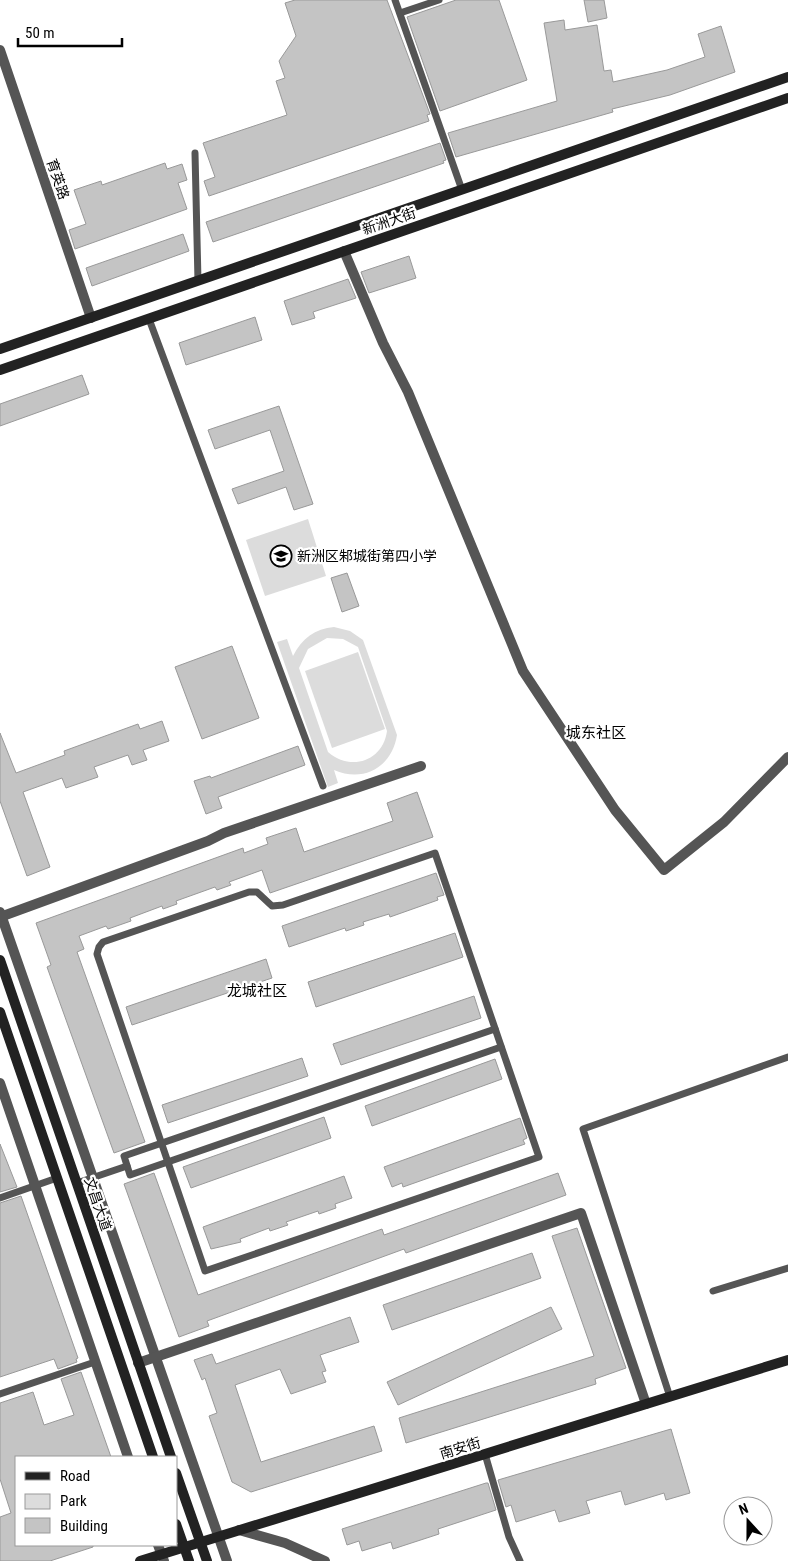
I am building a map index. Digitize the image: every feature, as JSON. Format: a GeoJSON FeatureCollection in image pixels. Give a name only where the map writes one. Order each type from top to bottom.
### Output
{"type":"FeatureCollection","features":[{"type":"Feature","properties":{"kind":"main road","name":"新洲大街"},"geometry":{"type":"LineString","coordinates":[[0,349],[788,77]]}},
{"type":"Feature","properties":{"kind":"main road","name":"新洲大街"},"geometry":{"type":"LineString","coordinates":[[0,370],[788,98]]}},
{"type":"Feature","properties":{"kind":"main road","name":"文昌大道"},"geometry":{"type":"LineString","coordinates":[[0,960],[171,1456]]}},
{"type":"Feature","properties":{"kind":"main road"},"geometry":{"type":"LineString","coordinates":[[0,1012],[153,1456]]}},
{"type":"Feature","properties":{"kind":"main road","name":"南安街"},"geometry":{"type":"LineString","coordinates":[[140,1561],[788,1360]]}},
{"type":"Feature","properties":{"kind":"main road"},"geometry":{"type":"LineString","coordinates":[[178,1478],[207,1561]]}},
{"type":"Feature","properties":{"kind":"main road"},"geometry":{"type":"LineString","coordinates":[[178,1530],[189,1561]]}},
{"type":"Feature","properties":{"kind":"street","name":"育英路"},"geometry":{"type":"LineString","coordinates":[[0,50],[91,318]]}},
{"type":"Feature","properties":{"kind":"street"},"geometry":{"type":"LineString","coordinates":[[344,251],[383,343],[408,392],[523,672],[614,810],[664,870],[724,822],[788,757]]}},
{"type":"Feature","properties":{"kind":"street"},"geometry":{"type":"LineString","coordinates":[[228,1561],[1,915],[208,842],[224,833],[421,766]]}},
{"type":"Feature","properties":{"kind":"street"},"geometry":{"type":"LineString","coordinates":[[0,1083],[128,1456]]}},
{"type":"Feature","properties":{"kind":"street"},"geometry":{"type":"LineString","coordinates":[[138,1363],[581,1213],[646,1404]]}},
{"type":"Feature","properties":{"kind":"street"},"geometry":{"type":"LineString","coordinates":[[239,1530],[285,1543],[325,1561]]}},
{"type":"Feature","properties":{"kind":"lane"},"geometry":{"type":"LineString","coordinates":[[395,0],[462,190]]}},
{"type":"Feature","properties":{"kind":"lane"},"geometry":{"type":"LineString","coordinates":[[400,13],[439,0]]}},
{"type":"Feature","properties":{"kind":"lane"},"geometry":{"type":"LineString","coordinates":[[195,153],[198,281]]}},
{"type":"Feature","properties":{"kind":"lane"},"geometry":{"type":"LineString","coordinates":[[149,319],[323,786]]}},
{"type":"Feature","properties":{"kind":"lane"},"geometry":{"type":"LineString","coordinates":[[435,853],[495,1029],[539,1157],[205,1271],[97,954],[99,947],[104,942],[222,901],[257,892],[272,906],[283,905],[435,853]]}},
{"type":"Feature","properties":{"kind":"lane"},"geometry":{"type":"LineString","coordinates":[[495,1029],[124,1156],[130,1175],[502,1047]]}},
{"type":"Feature","properties":{"kind":"lane"},"geometry":{"type":"LineString","coordinates":[[670,1397],[583,1129],[788,1057]]}},
{"type":"Feature","properties":{"kind":"lane"},"geometry":{"type":"LineString","coordinates":[[76,1183],[127,1166]]}},
{"type":"Feature","properties":{"kind":"lane"},"geometry":{"type":"LineString","coordinates":[[0,1198],[57,1178]]}},
{"type":"Feature","properties":{"kind":"lane"},"geometry":{"type":"LineString","coordinates":[[713,1291],[788,1268]]}},
{"type":"Feature","properties":{"kind":"lane"},"geometry":{"type":"LineString","coordinates":[[0,1394],[96,1362]]}},
{"type":"Feature","properties":{"kind":"lane"},"geometry":{"type":"LineString","coordinates":[[485,1454],[509,1537],[520,1561]]}},
{"type":"Feature","properties":{"kind":"green space"},"geometry":{"type":"Polygon","coordinates":[[[308,519],[326,576],[265,596],[246,540],[308,519]]]}},
{"type":"Feature","properties":{"kind":"green space"},"geometry":{"type":"Polygon","coordinates":[[[334,627],[350,631],[363,640],[397,735],[394,746],[383,764],[366,773],[356,775],[334,770],[338,783],[328,787],[277,642],[287,639],[293,656],[305,639],[315,632],[334,627]],[[327,638],[308,649],[299,668],[328,752],[337,758],[356,762],[373,756],[379,750],[387,731],[358,647],[343,639],[327,638]]]}},
{"type":"Feature","properties":{"kind":"green space"},"geometry":{"type":"Polygon","coordinates":[[[358,652],[385,729],[332,748],[305,671],[358,652]]]}},
{"type":"Feature","properties":{"kind":"building"},"geometry":{"type":"Polygon","coordinates":[[[295,0],[387,0],[430,114],[427,115],[429,121],[209,196],[204,181],[215,177],[203,143],[287,115],[276,81],[285,78],[279,61],[296,36],[285,3],[295,0]]]}},
{"type":"Feature","properties":{"kind":"building"},"geometry":{"type":"Polygon","coordinates":[[[456,0],[499,0],[527,80],[440,111],[407,17],[456,0]]]}},
{"type":"Feature","properties":{"kind":"building"},"geometry":{"type":"Polygon","coordinates":[[[584,0],[604,0],[607,18],[588,22],[584,0]]]}},
{"type":"Feature","properties":{"kind":"building"},"geometry":{"type":"Polygon","coordinates":[[[564,20],[565,30],[597,25],[604,71],[611,70],[613,82],[667,70],[705,57],[698,34],[721,26],[735,72],[670,95],[612,109],[613,112],[456,157],[448,133],[557,101],[544,23],[564,20]]]}},
{"type":"Feature","properties":{"kind":"building"},"geometry":{"type":"Polygon","coordinates":[[[440,143],[446,160],[443,161],[444,163],[213,242],[206,222],[440,143]]]}},
{"type":"Feature","properties":{"kind":"building"},"geometry":{"type":"Polygon","coordinates":[[[165,163],[167,169],[182,164],[187,180],[178,183],[187,209],[75,249],[69,230],[86,224],[74,190],[101,181],[102,185],[165,163]]]}},
{"type":"Feature","properties":{"kind":"building"},"geometry":{"type":"Polygon","coordinates":[[[183,234],[189,251],[92,286],[86,268],[183,234]]]}},
{"type":"Feature","properties":{"kind":"building"},"geometry":{"type":"Polygon","coordinates":[[[409,256],[416,278],[369,293],[361,272],[409,256]]]}},
{"type":"Feature","properties":{"kind":"building"},"geometry":{"type":"Polygon","coordinates":[[[348,279],[356,298],[313,312],[315,318],[292,325],[284,301],[348,279]]]}},
{"type":"Feature","properties":{"kind":"building"},"geometry":{"type":"Polygon","coordinates":[[[255,317],[262,340],[186,365],[179,343],[255,317]]]}},
{"type":"Feature","properties":{"kind":"building"},"geometry":{"type":"Polygon","coordinates":[[[82,375],[89,394],[0,426],[0,404],[82,375]]]}},
{"type":"Feature","properties":{"kind":"building"},"geometry":{"type":"Polygon","coordinates":[[[279,406],[313,504],[294,510],[286,487],[238,504],[232,489],[284,471],[270,430],[215,449],[208,430],[279,406]]]}},
{"type":"Feature","properties":{"kind":"building"},"geometry":{"type":"Polygon","coordinates":[[[347,573],[359,606],[342,612],[331,578],[347,573]]]}},
{"type":"Feature","properties":{"kind":"building"},"geometry":{"type":"Polygon","coordinates":[[[232,646],[259,718],[202,739],[175,667],[232,646]]]}},
{"type":"Feature","properties":{"kind":"building"},"geometry":{"type":"Polygon","coordinates":[[[162,721],[169,741],[143,750],[147,760],[132,765],[128,755],[94,767],[98,777],[66,788],[62,778],[23,792],[50,867],[27,876],[0,801],[0,733],[16,773],[65,755],[64,751],[138,724],[140,729],[162,721]]]}},
{"type":"Feature","properties":{"kind":"building"},"geometry":{"type":"Polygon","coordinates":[[[298,746],[305,765],[218,797],[222,808],[206,814],[194,781],[210,776],[211,778],[298,746]]]}},
{"type":"Feature","properties":{"kind":"building"},"geometry":{"type":"Polygon","coordinates":[[[417,792],[433,837],[270,893],[262,870],[229,882],[231,885],[217,890],[215,887],[176,901],[177,904],[163,909],[162,906],[130,918],[131,921],[108,929],[106,926],[79,936],[84,949],[77,952],[145,1142],[114,1153],[47,967],[51,965],[36,923],[243,848],[244,853],[268,844],[266,838],[296,828],[304,852],[393,821],[387,803],[417,792]]]}},
{"type":"Feature","properties":{"kind":"building"},"geometry":{"type":"Polygon","coordinates":[[[436,873],[444,895],[437,897],[438,900],[390,917],[389,914],[363,922],[364,925],[346,931],[345,928],[289,947],[282,926],[436,873]]]}},
{"type":"Feature","properties":{"kind":"building"},"geometry":{"type":"Polygon","coordinates":[[[455,933],[463,957],[316,1007],[308,982],[455,933]]]}},
{"type":"Feature","properties":{"kind":"building"},"geometry":{"type":"Polygon","coordinates":[[[266,959],[272,978],[132,1025],[126,1007],[266,959]]]}},
{"type":"Feature","properties":{"kind":"building"},"geometry":{"type":"Polygon","coordinates":[[[474,996],[481,1018],[341,1065],[333,1044],[474,996]]]}},
{"type":"Feature","properties":{"kind":"building"},"geometry":{"type":"Polygon","coordinates":[[[302,1058],[308,1076],[168,1123],[162,1105],[302,1058]]]}},
{"type":"Feature","properties":{"kind":"building"},"geometry":{"type":"Polygon","coordinates":[[[495,1059],[502,1079],[372,1126],[365,1106],[495,1059]]]}},
{"type":"Feature","properties":{"kind":"building"},"geometry":{"type":"Polygon","coordinates":[[[324,1117],[331,1138],[191,1188],[183,1167],[324,1117]]]}},
{"type":"Feature","properties":{"kind":"building"},"geometry":{"type":"Polygon","coordinates":[[[520,1118],[527,1138],[523,1140],[525,1144],[403,1187],[402,1183],[392,1187],[384,1167],[520,1118]]]}},
{"type":"Feature","properties":{"kind":"building"},"geometry":{"type":"Polygon","coordinates":[[[0,1144],[17,1187],[0,1192],[0,1144]]]}},
{"type":"Feature","properties":{"kind":"building"},"geometry":{"type":"Polygon","coordinates":[[[154,1173],[198,1295],[382,1229],[384,1235],[558,1173],[566,1195],[406,1253],[404,1249],[207,1321],[209,1326],[179,1337],[124,1184],[154,1173]]]}},
{"type":"Feature","properties":{"kind":"building"},"geometry":{"type":"Polygon","coordinates":[[[344,1176],[352,1198],[335,1204],[336,1208],[319,1214],[318,1211],[286,1222],[288,1225],[270,1231],[269,1228],[240,1239],[241,1242],[211,1249],[203,1227],[344,1176]]]}},
{"type":"Feature","properties":{"kind":"building"},"geometry":{"type":"Polygon","coordinates":[[[21,1196],[78,1358],[76,1359],[77,1362],[58,1369],[54,1359],[0,1377],[0,1203],[21,1196]]]}},
{"type":"Feature","properties":{"kind":"building"},"geometry":{"type":"Polygon","coordinates":[[[577,1228],[626,1368],[595,1379],[596,1384],[406,1443],[399,1418],[594,1356],[552,1236],[577,1228]]]}},
{"type":"Feature","properties":{"kind":"building"},"geometry":{"type":"Polygon","coordinates":[[[532,1253],[541,1278],[392,1330],[383,1305],[532,1253]]]}},
{"type":"Feature","properties":{"kind":"building"},"geometry":{"type":"Polygon","coordinates":[[[551,1307],[562,1329],[398,1405],[387,1382],[551,1307]]]}},
{"type":"Feature","properties":{"kind":"building"},"geometry":{"type":"Polygon","coordinates":[[[350,1317],[359,1342],[320,1355],[326,1371],[322,1372],[326,1382],[291,1394],[280,1369],[235,1385],[261,1462],[374,1426],[382,1451],[251,1492],[232,1482],[209,1416],[217,1413],[205,1378],[202,1380],[194,1360],[212,1354],[216,1364],[350,1317]]]}},
{"type":"Feature","properties":{"kind":"building"},"geometry":{"type":"Polygon","coordinates":[[[81,1372],[111,1456],[15,1456],[15,1546],[93,1547],[50,1561],[0,1561],[0,1517],[11,1513],[0,1479],[0,1403],[33,1392],[44,1425],[74,1415],[61,1379],[81,1372]]]}},
{"type":"Feature","properties":{"kind":"building"},"geometry":{"type":"Polygon","coordinates":[[[671,1429],[690,1493],[666,1500],[664,1493],[625,1505],[621,1491],[586,1501],[590,1513],[559,1522],[555,1510],[516,1522],[511,1505],[506,1507],[498,1480],[671,1429]]]}},
{"type":"Feature","properties":{"kind":"building"},"geometry":{"type":"Polygon","coordinates":[[[488,1483],[496,1510],[438,1529],[439,1534],[393,1549],[391,1542],[362,1551],[359,1541],[347,1545],[342,1529],[488,1483]]]}},
{"type":"Feature","properties":{"kind":"place","name":"新洲区邾城街第四小学"},"geometry":{"type":"Point","coordinates":[281,556]}},
{"type":"Feature","properties":{"kind":"district","name":"城东社区"},"geometry":{"type":"Point","coordinates":[596,733]}},
{"type":"Feature","properties":{"kind":"district","name":"龙城社区"},"geometry":{"type":"Point","coordinates":[257,991]}}]}
